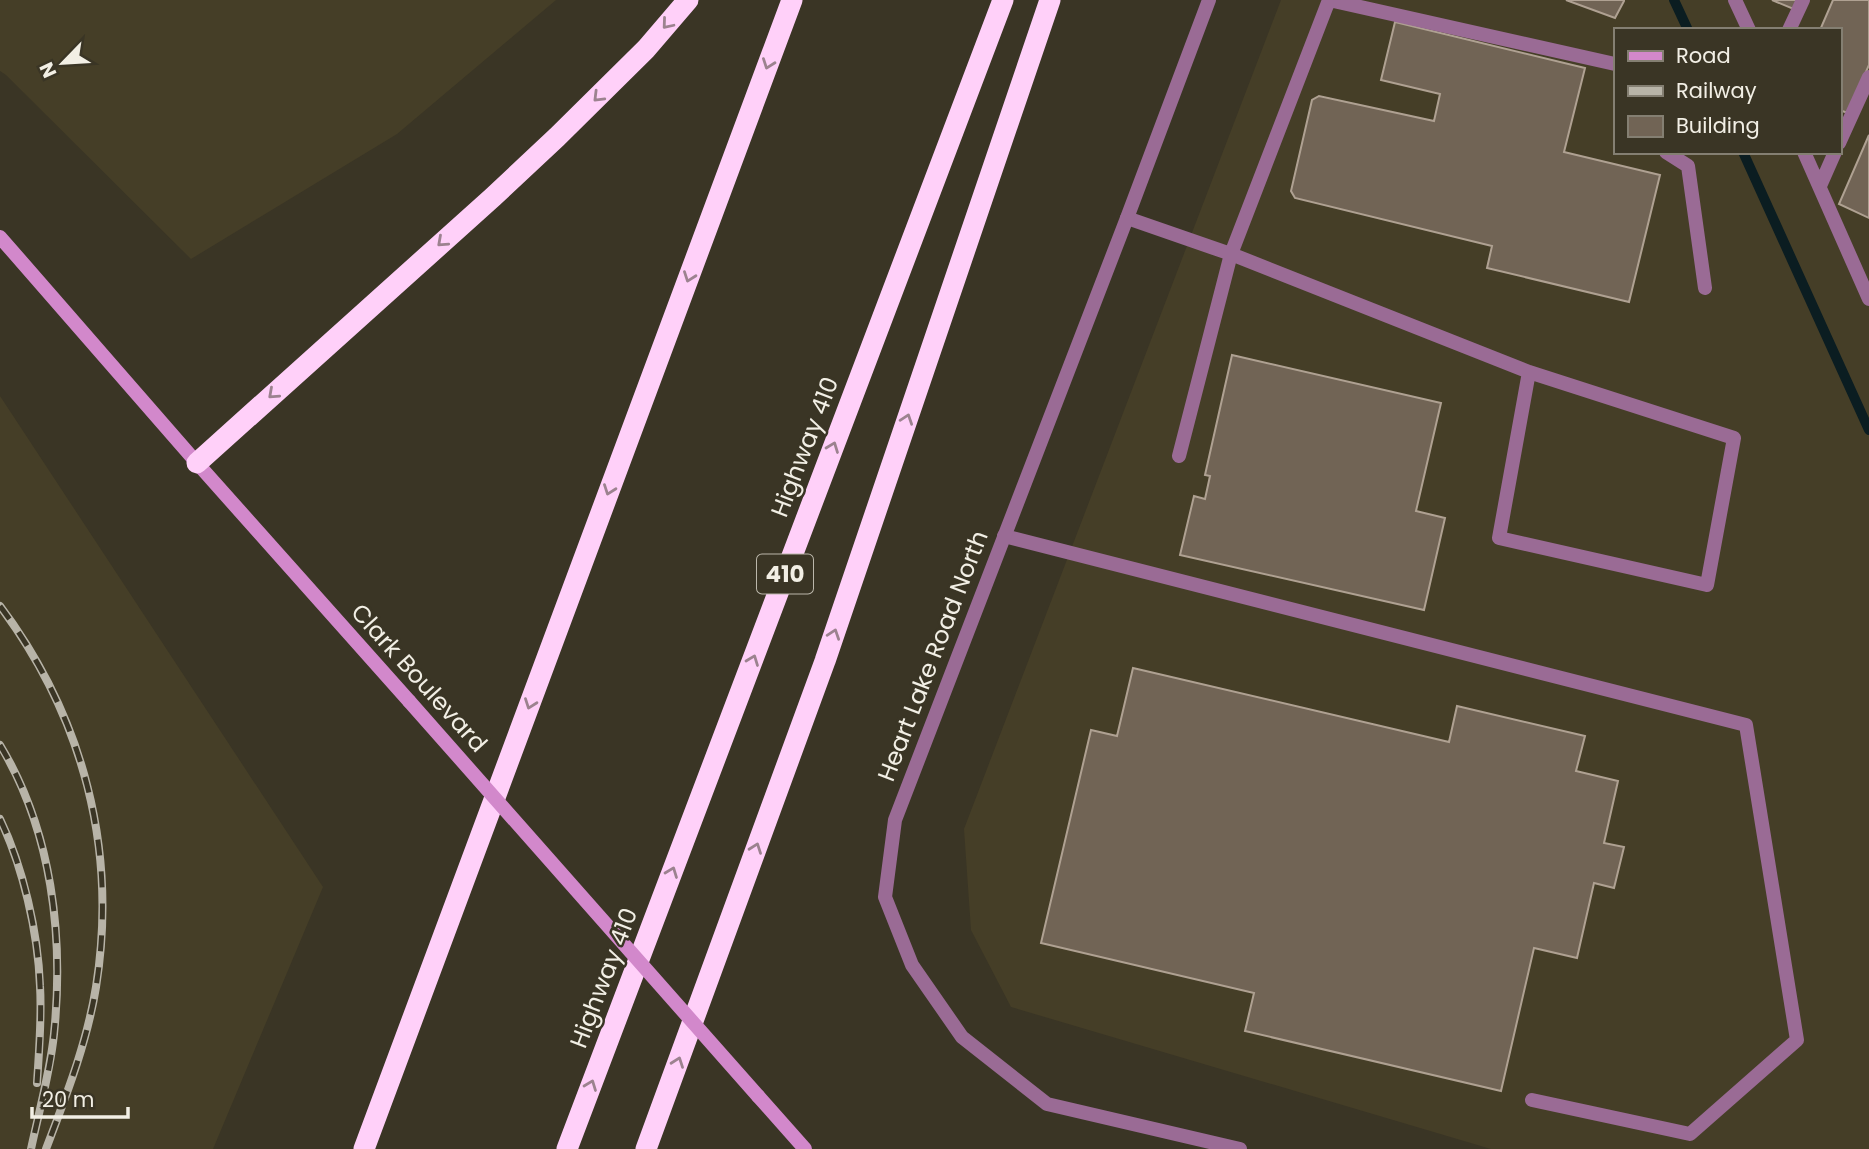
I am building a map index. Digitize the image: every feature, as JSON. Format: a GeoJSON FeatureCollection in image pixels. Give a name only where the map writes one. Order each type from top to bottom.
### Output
{"type":"FeatureCollection","features":[{"type":"Feature","properties":{"kind":"highway"},"geometry":{"type":"LineString","coordinates":[[197,463],[557,137],[646,49],[688,0]]}},
{"type":"Feature","properties":{"kind":"highway"},"geometry":{"type":"LineString","coordinates":[[364,1149],[792,0]]}},
{"type":"Feature","properties":{"kind":"highway","name":"Highway 410"},"geometry":{"type":"LineString","coordinates":[[567,1149],[1003,0]]}},
{"type":"Feature","properties":{"kind":"highway"},"geometry":{"type":"LineString","coordinates":[[646,1149],[825,661],[1050,0]]}},
{"type":"Feature","properties":{"kind":"street","name":"Heart Lake Road North"},"geometry":{"type":"LineString","coordinates":[[1209,0],[895,820],[886,897],[912,965],[962,1037],[1047,1104],[1240,1149]]}},
{"type":"Feature","properties":{"kind":"street"},"geometry":{"type":"LineString","coordinates":[[1179,456],[1231,254],[1329,0],[1614,64]]}},
{"type":"Feature","properties":{"kind":"street"},"geometry":{"type":"LineString","coordinates":[[1735,0],[1747,28]]}},
{"type":"Feature","properties":{"kind":"street"},"geometry":{"type":"LineString","coordinates":[[1790,28],[1803,0]]}},
{"type":"Feature","properties":{"kind":"street"},"geometry":{"type":"LineString","coordinates":[[1841,139],[1869,77]]}},
{"type":"Feature","properties":{"kind":"street"},"geometry":{"type":"LineString","coordinates":[[1669,154],[1688,166],[1705,288]]}},
{"type":"Feature","properties":{"kind":"street"},"geometry":{"type":"LineString","coordinates":[[1805,154],[1869,299]]}},
{"type":"Feature","properties":{"kind":"street"},"geometry":{"type":"LineString","coordinates":[[1820,186],[1834,154]]}},
{"type":"Feature","properties":{"kind":"street"},"geometry":{"type":"LineString","coordinates":[[1127,218],[1231,254],[1529,372],[1734,438],[1707,585],[1499,538],[1529,372]]}},
{"type":"Feature","properties":{"kind":"street","name":"Clark Boulevard"},"geometry":{"type":"LineString","coordinates":[[0,237],[805,1149]]}},
{"type":"Feature","properties":{"kind":"street"},"geometry":{"type":"LineString","coordinates":[[1004,536],[1746,725],[1797,1040],[1690,1134],[1532,1100]]}},
{"type":"Feature","properties":{"kind":"shaded area"},"geometry":{"type":"Polygon","coordinates":[[[0,0],[556,0],[397,134],[191,259],[0,71],[0,0]]]}},
{"type":"Feature","properties":{"kind":"shaded area"},"geometry":{"type":"Polygon","coordinates":[[[1281,0],[1869,0],[1869,1149],[1491,1149],[1011,1007],[971,930],[964,829],[1281,0]]]}},
{"type":"Feature","properties":{"kind":"shaded area"},"geometry":{"type":"Polygon","coordinates":[[[0,396],[323,887],[213,1149],[0,1149],[0,396]]]}},
{"type":"Feature","properties":{"kind":"building"},"geometry":{"type":"Polygon","coordinates":[[[1566,0],[1624,0],[1624,1],[1615,18],[1566,0]]]}},
{"type":"Feature","properties":{"kind":"building"},"geometry":{"type":"Polygon","coordinates":[[[1772,0],[1801,0],[1796,10],[1772,0]]]}},
{"type":"Feature","properties":{"kind":"building"},"geometry":{"type":"Polygon","coordinates":[[[1833,0],[1869,0],[1869,65],[1848,113],[1841,111],[1841,28],[1821,28],[1833,0]]]}},
{"type":"Feature","properties":{"kind":"building"},"geometry":{"type":"Polygon","coordinates":[[[1395,22],[1585,68],[1564,152],[1660,175],[1629,302],[1487,268],[1492,246],[1295,198],[1291,191],[1312,100],[1319,96],[1434,121],[1440,94],[1381,80],[1395,22]]]}},
{"type":"Feature","properties":{"kind":"building"},"geometry":{"type":"Polygon","coordinates":[[[1869,135],[1869,218],[1839,204],[1869,135]]]}},
{"type":"Feature","properties":{"kind":"building"},"geometry":{"type":"Polygon","coordinates":[[[1232,355],[1441,403],[1416,511],[1445,518],[1424,610],[1180,555],[1194,496],[1205,499],[1210,476],[1205,475],[1232,355]]]}},
{"type":"Feature","properties":{"kind":"building"},"geometry":{"type":"Polygon","coordinates":[[[1133,668],[1449,742],[1457,706],[1585,736],[1576,771],[1618,781],[1604,843],[1624,847],[1614,888],[1594,883],[1577,958],[1534,948],[1501,1091],[1245,1031],[1254,993],[1041,943],[1091,730],[1117,736],[1133,668]]]}},
{"type":"Feature","properties":{"kind":"waterway"},"geometry":{"type":"LineString","coordinates":[[1674,0],[1687,28]]}},
{"type":"Feature","properties":{"kind":"waterway"},"geometry":{"type":"LineString","coordinates":[[1744,154],[1869,430]]}},
{"type":"Feature","properties":{"kind":"railway"},"geometry":{"type":"LineString","coordinates":[[0,606],[29,649],[53,693],[73,739],[87,786],[97,835],[102,885],[102,936],[92,1008],[75,1069],[46,1149]]}},
{"type":"Feature","properties":{"kind":"railway"},"geometry":{"type":"LineString","coordinates":[[0,745],[18,778],[43,848],[55,922],[57,997],[54,1034],[31,1149]]}},
{"type":"Feature","properties":{"kind":"railway"},"geometry":{"type":"LineString","coordinates":[[0,819],[16,858],[28,900],[39,965],[41,1010],[37,1083]]}}]}
